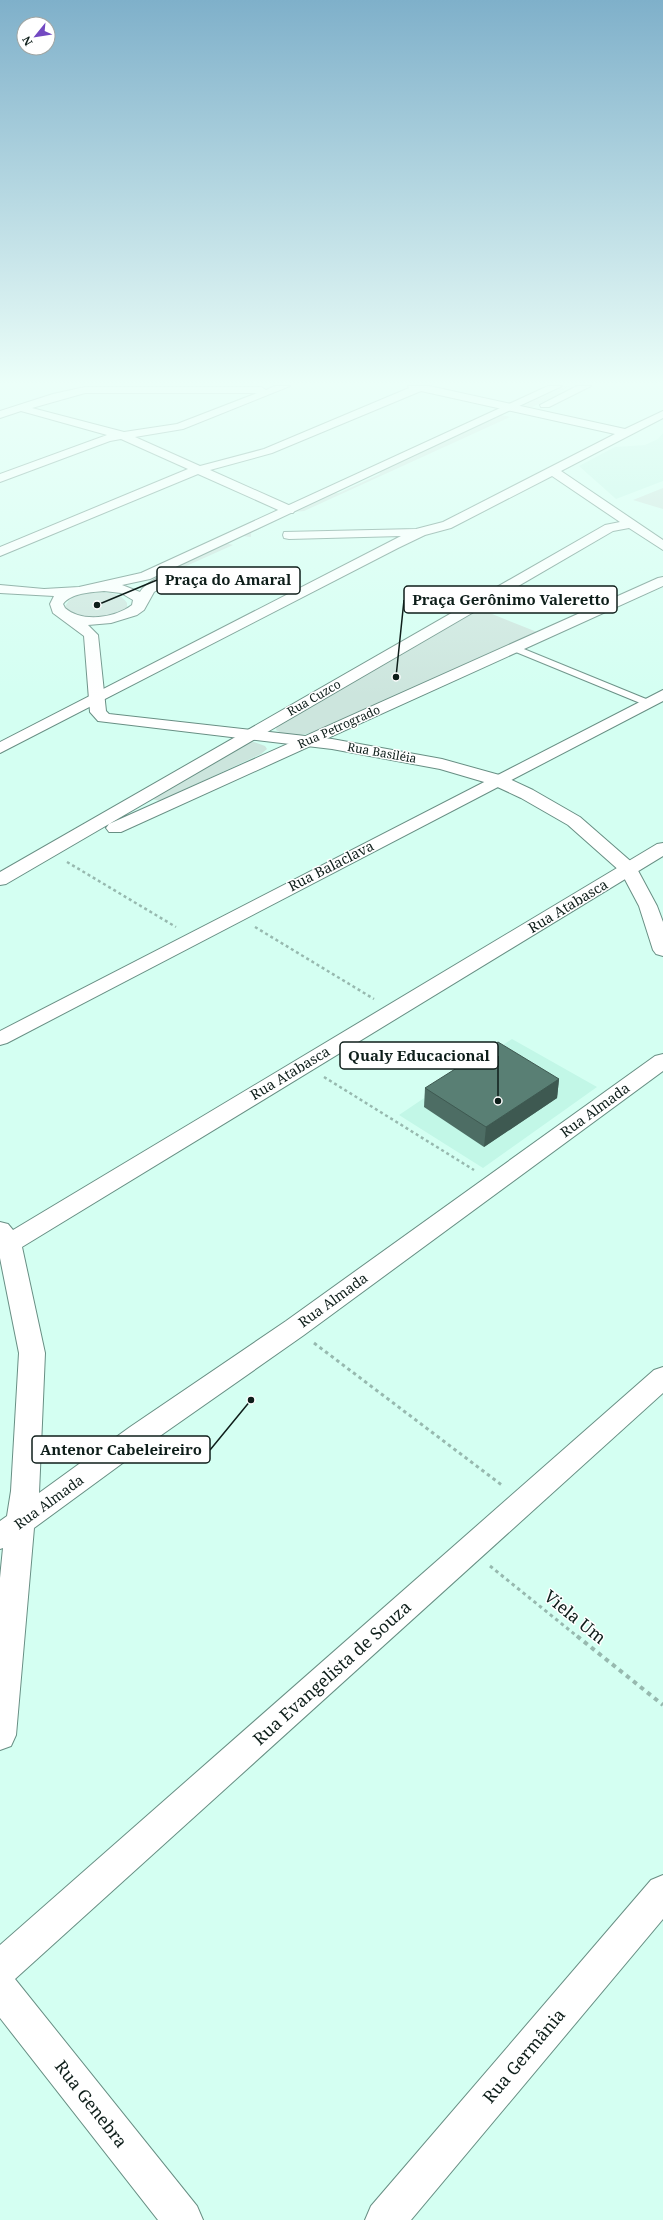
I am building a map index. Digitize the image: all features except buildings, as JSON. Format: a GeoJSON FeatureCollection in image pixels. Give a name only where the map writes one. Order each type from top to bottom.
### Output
{"type":"FeatureCollection","features":[{"type":"Feature","properties":{"kind":"street"},"geometry":{"type":"LineString","coordinates":[[0,552],[150,490]]}},
{"type":"Feature","properties":{"kind":"street"},"geometry":{"type":"LineString","coordinates":[[244,490],[288,510]]}},
{"type":"Feature","properties":{"kind":"street"},"geometry":{"type":"LineString","coordinates":[[54,720],[68,717],[100,715],[91,635],[64,615],[57,607],[59,600],[68,594],[144,576],[333,490]]}},
{"type":"Feature","properties":{"kind":"street"},"geometry":{"type":"LineString","coordinates":[[206,561],[361,490]]}},
{"type":"Feature","properties":{"kind":"street"},"geometry":{"type":"LineString","coordinates":[[0,748],[393,545],[420,532],[447,525],[515,490]]}},
{"type":"Feature","properties":{"kind":"street"},"geometry":{"type":"LineString","coordinates":[[581,490],[663,546]]}},
{"type":"Feature","properties":{"kind":"street"},"geometry":{"type":"LineString","coordinates":[[266,499],[306,502]]}},
{"type":"Feature","properties":{"kind":"street","name":"Rua Cuzco"},"geometry":{"type":"LineString","coordinates":[[0,880],[608,528],[631,524]]}},
{"type":"Feature","properties":{"kind":"street"},"geometry":{"type":"LineString","coordinates":[[289,535],[420,532]]}},
{"type":"Feature","properties":{"kind":"street"},"geometry":{"type":"LineString","coordinates":[[375,534],[386,539],[393,545]]}},
{"type":"Feature","properties":{"kind":"street"},"geometry":{"type":"LineString","coordinates":[[232,536],[249,541]]}},
{"type":"Feature","properties":{"kind":"street"},"geometry":{"type":"LineString","coordinates":[[0,542],[13,546]]}},
{"type":"Feature","properties":{"kind":"street"},"geometry":{"type":"LineString","coordinates":[[91,635],[137,610],[148,590],[185,571]]}},
{"type":"Feature","properties":{"kind":"street","name":"Rua Petrogrado"},"geometry":{"type":"LineString","coordinates":[[15,872],[663,581]]}},
{"type":"Feature","properties":{"kind":"street"},"geometry":{"type":"LineString","coordinates":[[0,589],[44,593],[110,587],[127,590],[138,596],[141,604]]}},
{"type":"Feature","properties":{"kind":"street"},"geometry":{"type":"LineString","coordinates":[[0,601],[41,607],[64,615],[90,621],[108,620],[125,616]]}},
{"type":"Feature","properties":{"kind":"street"},"geometry":{"type":"LineString","coordinates":[[96,675],[152,670]]}},
{"type":"Feature","properties":{"kind":"street","name":"Rua Balaclava"},"geometry":{"type":"LineString","coordinates":[[0,1039],[194,937],[656,699]]}},
{"type":"Feature","properties":{"kind":"street","name":"Rua Basiléia"},"geometry":{"type":"LineString","coordinates":[[100,715],[118,721],[248,736],[309,741],[442,764],[497,780],[534,798],[574,821],[629,869],[648,906],[663,950]]}},
{"type":"Feature","properties":{"kind":"street","name":"Rua Atabasca"},"geometry":{"type":"LineString","coordinates":[[3,1241],[304,1065],[663,848]]}},
{"type":"Feature","properties":{"kind":"street","name":"Rua Almada"},"geometry":{"type":"LineString","coordinates":[[10,1530],[140,1435],[295,1328],[494,1182],[663,1061]]}},
{"type":"Feature","properties":{"kind":"street"},"geometry":{"type":"LineString","coordinates":[[0,1735],[10,1530],[25,1491],[32,1353],[3,1241]]}},
{"type":"Feature","properties":{"kind":"street","name":"Rua Evangelista de Souza"},"geometry":{"type":"LineString","coordinates":[[0,1969],[470,1550],[523,1500],[663,1377]]}},
{"type":"Feature","properties":{"kind":"street","name":"Rua Germânia"},"geometry":{"type":"LineString","coordinates":[[384,2220],[663,1892]]}},
{"type":"Feature","properties":{"kind":"street","name":"Rua Genebra"},"geometry":{"type":"LineString","coordinates":[[0,1989],[182,2220]]}},
{"type":"Feature","properties":{"kind":"lane"},"geometry":{"type":"LineString","coordinates":[[514,648],[656,699]]}},
{"type":"Feature","properties":{"kind":"path"},"geometry":{"type":"LineString","coordinates":[[54,855],[194,937]]}},
{"type":"Feature","properties":{"kind":"path"},"geometry":{"type":"LineString","coordinates":[[236,916],[393,1011]]}},
{"type":"Feature","properties":{"kind":"path"},"geometry":{"type":"LineString","coordinates":[[304,1065],[494,1182]]}},
{"type":"Feature","properties":{"kind":"path"},"geometry":{"type":"LineString","coordinates":[[295,1328],[523,1500]]}},
{"type":"Feature","properties":{"kind":"path","name":"Viela Um"},"geometry":{"type":"LineString","coordinates":[[470,1550],[663,1705]]}},
{"type":"Feature","properties":{"kind":"shaded area"},"geometry":{"type":"Polygon","coordinates":[[[346,490],[351,490],[304,511],[294,512],[251,533],[251,537],[242,536],[331,493],[339,493],[346,490]]]}},
{"type":"Feature","properties":{"kind":"shaded area"},"geometry":{"type":"Polygon","coordinates":[[[605,490],[641,490],[616,499],[605,490]]]}},
{"type":"Feature","properties":{"kind":"shaded area"},"geometry":{"type":"Polygon","coordinates":[[[659,490],[663,490],[663,509],[633,500],[659,490]]]}},
{"type":"Feature","properties":{"kind":"shaded area"},"geometry":{"type":"Polygon","coordinates":[[[226,543],[233,545],[155,580],[149,580],[226,543]]]}},
{"type":"Feature","properties":{"kind":"shaded area"},"geometry":{"type":"Polygon","coordinates":[[[100,592],[111,593],[122,597],[127,603],[127,607],[113,615],[86,618],[70,613],[65,607],[71,599],[75,597],[100,592]]]}},
{"type":"Feature","properties":{"kind":"shaded area"},"geometry":{"type":"Polygon","coordinates":[[[477,608],[537,632],[316,731],[306,734],[290,735],[280,733],[276,730],[277,725],[477,608]]]}},
{"type":"Feature","properties":{"kind":"shaded area"},"geometry":{"type":"Polygon","coordinates":[[[254,742],[265,746],[267,749],[261,754],[160,801],[152,799],[247,743],[254,742]]]}},
{"type":"Feature","properties":{"kind":"shaded area"},"geometry":{"type":"Polygon","coordinates":[[[512,1039],[597,1087],[483,1168],[399,1115],[512,1039]]]}},
{"type":"Feature","properties":{"kind":"place","name":"Praça do Amaral"},"geometry":{"type":"Point","coordinates":[97,605]}},
{"type":"Feature","properties":{"kind":"place","name":"Praça Gerônimo Valeretto"},"geometry":{"type":"Point","coordinates":[396,677]}},
{"type":"Feature","properties":{"kind":"place","name":"Qualy Educacional"},"geometry":{"type":"Point","coordinates":[498,1101]}},
{"type":"Feature","properties":{"kind":"place","name":"Antenor Cabeleireiro"},"geometry":{"type":"Point","coordinates":[251,1400]}}]}
